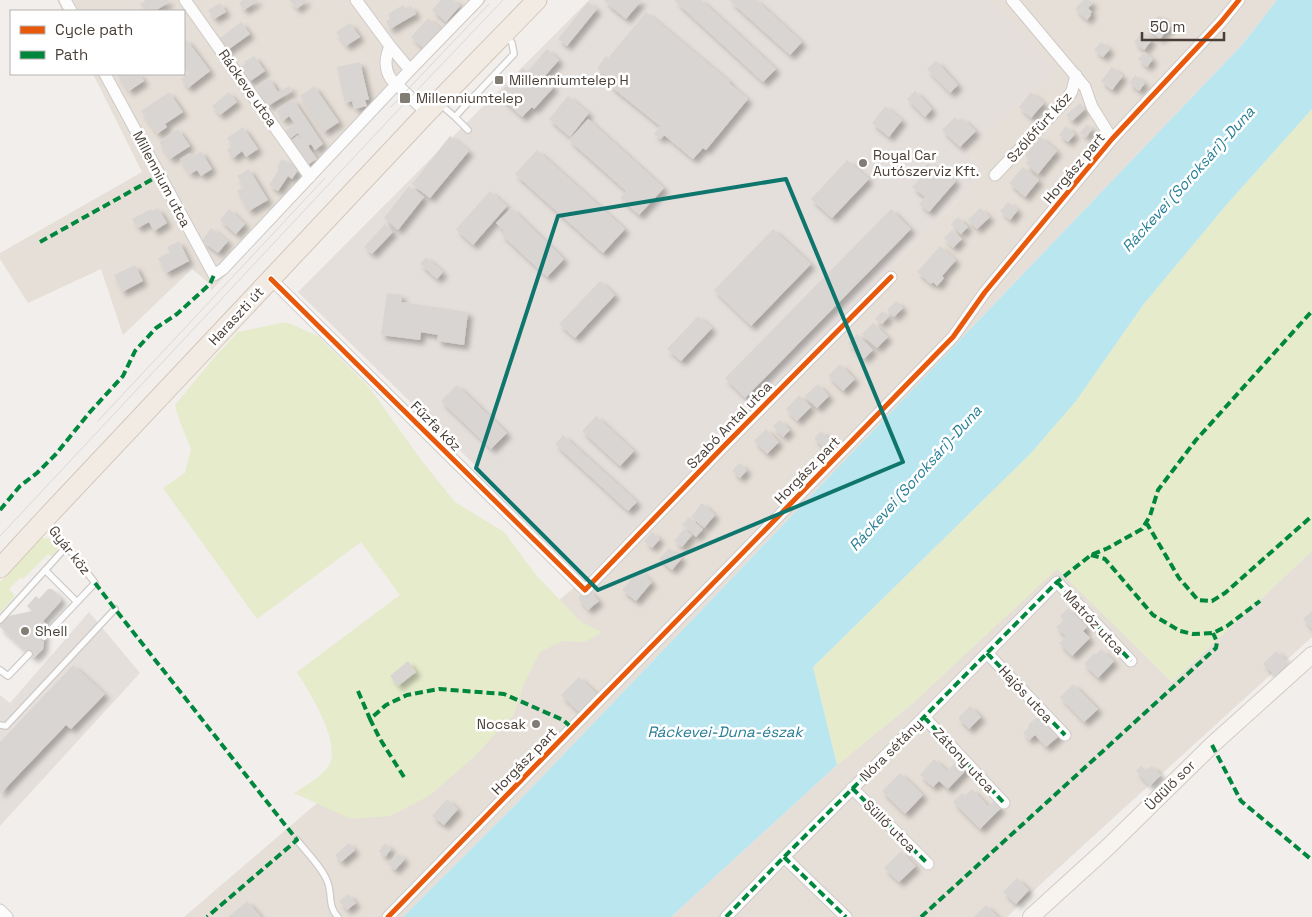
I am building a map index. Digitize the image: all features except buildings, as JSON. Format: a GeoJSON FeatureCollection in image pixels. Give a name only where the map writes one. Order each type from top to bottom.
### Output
{"type":"FeatureCollection","features":[{"type":"Feature","properties":{"kind":"main road","name":"Haraszti út"},"geometry":{"type":"LineString","coordinates":[[0,568],[432,108],[537,0]]}},
{"type":"Feature","properties":{"kind":"street","name":"Ráckeve utca"},"geometry":{"type":"LineString","coordinates":[[185,0],[310,177]]}},
{"type":"Feature","properties":{"kind":"street"},"geometry":{"type":"LineString","coordinates":[[356,0],[410,70]]}},
{"type":"Feature","properties":{"kind":"street"},"geometry":{"type":"LineString","coordinates":[[310,177],[478,0]]}},
{"type":"Feature","properties":{"kind":"street"},"geometry":{"type":"LineString","coordinates":[[1012,0],[1085,87],[1092,106],[1112,139]]}},
{"type":"Feature","properties":{"kind":"street","name":"Horgász part"},"geometry":{"type":"LineString","coordinates":[[388,917],[953,338],[985,292],[1112,139],[1221,22],[1239,0]]}},
{"type":"Feature","properties":{"kind":"street"},"geometry":{"type":"LineString","coordinates":[[390,46],[386,57],[387,74],[397,85],[432,108]]}},
{"type":"Feature","properties":{"kind":"street","name":"Millennium utca"},"geometry":{"type":"LineString","coordinates":[[106,75],[214,275],[223,269],[310,177]]}},
{"type":"Feature","properties":{"kind":"street","name":"Szőlőfürt köz"},"geometry":{"type":"LineString","coordinates":[[995,175],[1067,99],[1072,91],[1076,75]]}},
{"type":"Feature","properties":{"kind":"street","name":"Szabó Antal utca"},"geometry":{"type":"LineString","coordinates":[[585,590],[891,277]]}},
{"type":"Feature","properties":{"kind":"street","name":"Fűzfa köz"},"geometry":{"type":"LineString","coordinates":[[271,279],[585,590]]}},
{"type":"Feature","properties":{"kind":"street","name":"Nóra sétány"},"geometry":{"type":"LineString","coordinates":[[726,917],[1057,582]]}},
{"type":"Feature","properties":{"kind":"street","name":"Matróz utca"},"geometry":{"type":"LineString","coordinates":[[1057,582],[1131,662]]}},
{"type":"Feature","properties":{"kind":"street","name":"Hajós utca"},"geometry":{"type":"LineString","coordinates":[[987,653],[1065,735]]}},
{"type":"Feature","properties":{"kind":"street","name":"Üdülő sor"},"geometry":{"type":"LineString","coordinates":[[1030,917],[1108,847],[1212,744],[1312,655]]}},
{"type":"Feature","properties":{"kind":"street","name":"Zátony utca"},"geometry":{"type":"LineString","coordinates":[[924,717],[1004,802]]}},
{"type":"Feature","properties":{"kind":"street","name":"Süllő utca"},"geometry":{"type":"LineString","coordinates":[[852,788],[928,864]]}},
{"type":"Feature","properties":{"kind":"street"},"geometry":{"type":"LineString","coordinates":[[784,857],[846,917]]}},
{"type":"Feature","properties":{"kind":"street"},"geometry":{"type":"LineString","coordinates":[[0,910],[8,917]]}},
{"type":"Feature","properties":{"kind":"lane"},"geometry":{"type":"LineString","coordinates":[[455,117],[514,54],[512,43],[504,33]]}},
{"type":"Feature","properties":{"kind":"lane"},"geometry":{"type":"LineString","coordinates":[[432,108],[455,117],[468,130]]}},
{"type":"Feature","properties":{"kind":"lane","name":"Gyár köz"},"geometry":{"type":"LineString","coordinates":[[46,518],[95,583],[77,602]]}},
{"type":"Feature","properties":{"kind":"lane"},"geometry":{"type":"LineString","coordinates":[[0,620],[67,546]]}},
{"type":"Feature","properties":{"kind":"lane"},"geometry":{"type":"LineString","coordinates":[[44,637],[77,602],[45,570]]}},
{"type":"Feature","properties":{"kind":"lane"},"geometry":{"type":"LineString","coordinates":[[0,726],[6,726],[115,609]]}},
{"type":"Feature","properties":{"kind":"lane"},"geometry":{"type":"LineString","coordinates":[[0,670],[8,676],[29,654]]}},
{"type":"Feature","properties":{"kind":"lane"},"geometry":{"type":"LineString","coordinates":[[297,840],[328,881],[332,908],[338,917]]}},
{"type":"Feature","properties":{"kind":"highlighted area"},"geometry":{"type":"Polygon","coordinates":[[[786,179],[903,462],[598,590],[476,468],[558,216],[786,179]]]}},
{"type":"Feature","properties":{"kind":"shaded area"},"geometry":{"type":"Polygon","coordinates":[[[57,0],[487,0],[376,114],[211,291],[210,284],[192,269],[123,335],[101,269],[28,303],[0,259],[0,253],[142,172],[94,75],[185,75],[185,10],[62,10],[57,0]]]}},
{"type":"Feature","properties":{"kind":"shaded area"},"geometry":{"type":"Polygon","coordinates":[[[589,0],[991,0],[1057,71],[967,149],[985,172],[588,576],[298,292],[589,0]]]}},
{"type":"Feature","properties":{"kind":"shaded area"},"geometry":{"type":"Polygon","coordinates":[[[991,0],[1277,0],[1242,45],[517,803],[403,917],[184,917],[588,576],[985,172],[967,149],[1056,71],[991,0]]]}},
{"type":"Feature","properties":{"kind":"shaded area"},"geometry":{"type":"Polygon","coordinates":[[[1312,551],[1312,637],[1007,917],[671,917],[837,765],[913,703],[1057,568],[1172,682],[1312,551]]]}},
{"type":"Feature","properties":{"kind":"shaded area"},"geometry":{"type":"Polygon","coordinates":[[[89,612],[140,673],[0,826],[0,695],[10,703],[89,612]]]}},
{"type":"Feature","properties":{"kind":"green space"},"geometry":{"type":"Polygon","coordinates":[[[1312,109],[1312,551],[1172,682],[1057,569],[913,703],[837,765],[813,667],[1031,453],[1076,401],[1143,305],[1227,204],[1312,109]]]}},
{"type":"Feature","properties":{"kind":"green space"},"geometry":{"type":"Polygon","coordinates":[[[286,322],[318,336],[369,387],[421,460],[455,502],[504,532],[536,575],[581,622],[602,632],[585,642],[563,641],[540,652],[524,684],[514,714],[473,758],[429,796],[390,816],[351,819],[294,793],[315,779],[329,766],[332,750],[321,715],[297,672],[400,595],[361,542],[257,619],[163,488],[185,473],[191,449],[175,405],[238,332],[286,322]]]}},
{"type":"Feature","properties":{"kind":"green space"},"geometry":{"type":"Polygon","coordinates":[[[42,538],[49,538],[57,547],[54,558],[48,554],[23,579],[21,577],[9,589],[15,596],[0,613],[0,582],[42,538]]]}},
{"type":"Feature","properties":{"kind":"water","name":"Ráckevei-Duna-észak"},"geometry":{"type":"Polygon","coordinates":[[[1277,0],[1312,0],[1312,109],[1227,204],[1143,305],[1076,401],[1031,453],[813,667],[837,765],[671,917],[403,917],[517,803],[1242,45],[1277,0]]]}},
{"type":"Feature","properties":{"kind":"tram line"},"geometry":{"type":"LineString","coordinates":[[0,536],[503,0]]}},
{"type":"Feature","properties":{"kind":"tram line"},"geometry":{"type":"LineString","coordinates":[[391,107],[489,4]]}},
{"type":"Feature","properties":{"kind":"tram line"},"geometry":{"type":"LineString","coordinates":[[98,421],[325,178]]}},
{"type":"Feature","properties":{"kind":"marked path"},"geometry":{"type":"LineString","coordinates":[[40,242],[160,175]]}},
{"type":"Feature","properties":{"kind":"marked path"},"geometry":{"type":"LineString","coordinates":[[0,510],[20,486],[37,473],[56,454],[90,412],[123,376],[135,351],[156,328],[177,314],[210,284],[214,275]]}},
{"type":"Feature","properties":{"kind":"marked path"},"geometry":{"type":"LineString","coordinates":[[726,917],[1057,582],[1091,555],[1142,529],[1150,516],[1158,490],[1196,440],[1312,311]]}},
{"type":"Feature","properties":{"kind":"marked path"},"geometry":{"type":"LineString","coordinates":[[1146,522],[1179,578],[1198,600],[1212,601],[1225,593],[1312,516]]}},
{"type":"Feature","properties":{"kind":"marked path"},"geometry":{"type":"LineString","coordinates":[[1091,555],[1105,559],[1153,615],[1180,631],[1193,634],[1213,633],[1227,626],[1260,601]]}},
{"type":"Feature","properties":{"kind":"marked path"},"geometry":{"type":"LineString","coordinates":[[1057,582],[1131,661]]}},
{"type":"Feature","properties":{"kind":"marked path"},"geometry":{"type":"LineString","coordinates":[[95,583],[297,840],[207,917]]}},
{"type":"Feature","properties":{"kind":"marked path"},"geometry":{"type":"LineString","coordinates":[[921,917],[1216,648],[1217,642],[1213,633]]}},
{"type":"Feature","properties":{"kind":"marked path"},"geometry":{"type":"LineString","coordinates":[[987,653],[1065,735]]}},
{"type":"Feature","properties":{"kind":"marked path"},"geometry":{"type":"LineString","coordinates":[[404,777],[370,719],[386,705],[407,695],[439,689],[504,694],[563,720],[572,728]]}},
{"type":"Feature","properties":{"kind":"marked path"},"geometry":{"type":"LineString","coordinates":[[358,691],[370,719]]}},
{"type":"Feature","properties":{"kind":"marked path"},"geometry":{"type":"LineString","coordinates":[[924,717],[1004,803]]}},
{"type":"Feature","properties":{"kind":"marked path"},"geometry":{"type":"LineString","coordinates":[[1212,745],[1241,801],[1312,860]]}},
{"type":"Feature","properties":{"kind":"marked path"},"geometry":{"type":"LineString","coordinates":[[852,788],[928,864]]}},
{"type":"Feature","properties":{"kind":"marked path"},"geometry":{"type":"LineString","coordinates":[[784,857],[846,917]]}},
{"type":"Feature","properties":{"kind":"cycle path"},"geometry":{"type":"LineString","coordinates":[[388,917],[953,337],[985,292],[1112,139],[1221,22],[1239,0]]}},
{"type":"Feature","properties":{"kind":"cycle path"},"geometry":{"type":"LineString","coordinates":[[271,279],[585,590],[891,277]]}},
{"type":"Feature","properties":{"kind":"place","name":"Millenniumtelep H"},"geometry":{"type":"Point","coordinates":[499,80]}},
{"type":"Feature","properties":{"kind":"place","name":"Millenniumtelep"},"geometry":{"type":"Point","coordinates":[405,98]}},
{"type":"Feature","properties":{"kind":"place","name":"Royal Car Autószerviz Kft."},"geometry":{"type":"Point","coordinates":[863,163]}},
{"type":"Feature","properties":{"kind":"place","name":"Shell"},"geometry":{"type":"Point","coordinates":[25,631]}},
{"type":"Feature","properties":{"kind":"place","name":"Nocsak"},"geometry":{"type":"Point","coordinates":[536,724]}},
{"type":"Feature","properties":{"kind":"water label","name":"Ráckevei (Soroksári)-Duna"},"geometry":{"type":"Point","coordinates":[1188,179]}},
{"type":"Feature","properties":{"kind":"water label","name":"Ráckevei (Soroksári)-Duna"},"geometry":{"type":"Point","coordinates":[915,478]}}]}
